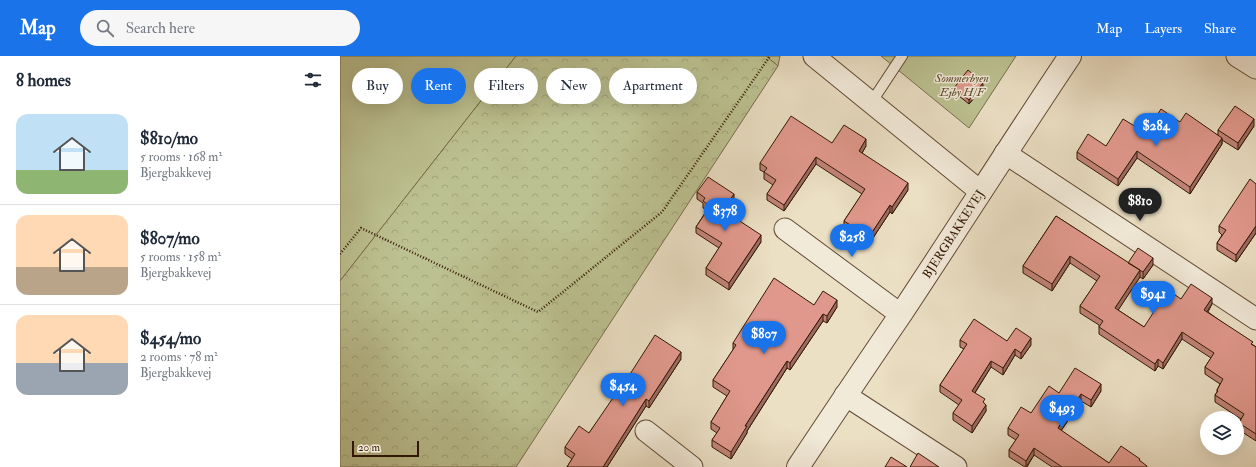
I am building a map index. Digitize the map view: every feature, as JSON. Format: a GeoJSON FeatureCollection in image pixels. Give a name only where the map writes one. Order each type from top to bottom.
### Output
{"type":"FeatureCollection","features":[{"type":"Feature","properties":{"kind":"street"},"geometry":{"type":"LineString","coordinates":[[814,56],[981,192]]}},
{"type":"Feature","properties":{"kind":"street","name":"BJERGBAKKEVEJ"},"geometry":{"type":"LineString","coordinates":[[798,467],[1070,56]]}},
{"type":"Feature","properties":{"kind":"street"},"geometry":{"type":"LineString","coordinates":[[1237,56],[1256,68]]}},
{"type":"Feature","properties":{"kind":"street"},"geometry":{"type":"LineString","coordinates":[[1005,153],[1256,319]]}},
{"type":"Feature","properties":{"kind":"street"},"geometry":{"type":"LineString","coordinates":[[785,229],[900,314]]}},
{"type":"Feature","properties":{"kind":"street"},"geometry":{"type":"LineString","coordinates":[[845,395],[956,467]]}},
{"type":"Feature","properties":{"kind":"street"},"geometry":{"type":"LineString","coordinates":[[646,431],[692,467]]}},
{"type":"Feature","properties":{"kind":"lane"},"geometry":{"type":"LineString","coordinates":[[870,103],[902,56]]}},
{"type":"Feature","properties":{"kind":"path"},"geometry":{"type":"LineString","coordinates":[[340,254],[361,228],[538,312],[662,212],[770,56]]}},
{"type":"Feature","properties":{"kind":"green space"},"geometry":{"type":"Polygon","coordinates":[[[340,56],[516,56],[507,68],[474,68],[474,104],[478,104],[340,281],[340,56]]]}},
{"type":"Feature","properties":{"kind":"green space"},"geometry":{"type":"Polygon","coordinates":[[[516,56],[766,56],[778,66],[516,467],[340,467],[340,281],[478,104],[538,104],[538,68],[507,68],[516,56]]]}},
{"type":"Feature","properties":{"kind":"green space"},"geometry":{"type":"Polygon","coordinates":[[[766,56],[780,56],[778,66],[766,56]]]}},
{"type":"Feature","properties":{"kind":"green space","name":"Sommerbyen Ejby H/F"},"geometry":{"type":"Polygon","coordinates":[[[881,56],[1016,56],[969,128],[881,56]]]}},
{"type":"Feature","properties":{"kind":"building"},"geometry":{"type":"Polygon","coordinates":[[[968,70],[983,83],[969,100],[954,88],[968,70]]]}},
{"type":"Feature","properties":{"kind":"building"},"geometry":{"type":"Polygon","coordinates":[[[1235,106],[1254,119],[1238,143],[1218,130],[1235,106]]]}},
{"type":"Feature","properties":{"kind":"building"},"geometry":{"type":"Polygon","coordinates":[[[1161,109],[1180,122],[1186,113],[1222,138],[1190,187],[1137,151],[1118,179],[1077,152],[1088,134],[1106,146],[1123,119],[1141,130],[1149,117],[1154,120],[1161,109]]]}},
{"type":"Feature","properties":{"kind":"building"},"geometry":{"type":"Polygon","coordinates":[[[791,116],[832,143],[844,125],[866,139],[859,151],[908,183],[892,207],[890,205],[869,237],[844,221],[865,189],[816,157],[784,205],[767,194],[776,180],[764,172],[767,168],[760,163],[791,116]]]}},
{"type":"Feature","properties":{"kind":"building"},"geometry":{"type":"Polygon","coordinates":[[[708,177],[734,194],[723,210],[761,235],[729,283],[706,268],[722,243],[696,227],[710,206],[703,201],[705,198],[697,192],[708,177]]]}},
{"type":"Feature","properties":{"kind":"building"},"geometry":{"type":"Polygon","coordinates":[[[1250,179],[1256,184],[1256,226],[1236,255],[1217,243],[1226,230],[1219,226],[1250,179]]]}},
{"type":"Feature","properties":{"kind":"building"},"geometry":{"type":"Polygon","coordinates":[[[1056,216],[1140,270],[1115,308],[1144,327],[1168,290],[1181,299],[1191,284],[1212,298],[1204,310],[1253,342],[1251,344],[1256,347],[1256,434],[1244,426],[1244,411],[1239,411],[1215,395],[1223,379],[1205,367],[1214,353],[1182,332],[1163,363],[1158,359],[1155,364],[1099,327],[1103,321],[1080,306],[1100,276],[1070,256],[1052,284],[1023,266],[1056,216]]]}},
{"type":"Feature","properties":{"kind":"building"},"geometry":{"type":"Polygon","coordinates":[[[1138,248],[1153,258],[1143,272],[1128,263],[1138,248]]]}},
{"type":"Feature","properties":{"kind":"building"},"geometry":{"type":"Polygon","coordinates":[[[774,278],[814,305],[823,291],[837,300],[827,316],[823,314],[790,363],[787,361],[745,426],[747,426],[731,452],[712,440],[720,428],[711,422],[730,391],[713,380],[736,345],[733,343],[774,278]]]}},
{"type":"Feature","properties":{"kind":"building"},"geometry":{"type":"Polygon","coordinates":[[[974,319],[1007,341],[1016,328],[1031,338],[1021,353],[1015,349],[1003,368],[991,361],[972,391],[985,399],[983,402],[986,405],[972,426],[953,413],[962,400],[940,385],[967,344],[960,340],[974,319]]]}},
{"type":"Feature","properties":{"kind":"building"},"geometry":{"type":"Polygon","coordinates":[[[655,335],[681,352],[649,401],[646,399],[603,467],[567,467],[575,454],[565,447],[579,426],[589,433],[617,392],[618,393],[655,335]]]}},
{"type":"Feature","properties":{"kind":"building"},"geometry":{"type":"Polygon","coordinates":[[[1075,368],[1101,384],[1091,400],[1081,394],[1058,428],[1109,463],[1121,446],[1140,459],[1139,460],[1147,467],[1062,467],[1034,448],[1026,461],[1009,450],[1019,435],[1008,428],[1021,407],[1031,413],[1049,386],[1059,393],[1075,368]]]}},
{"type":"Feature","properties":{"kind":"building"},"geometry":{"type":"Polygon","coordinates":[[[918,453],[939,467],[910,467],[918,453]]]}},
{"type":"Feature","properties":{"kind":"building"},"geometry":{"type":"Polygon","coordinates":[[[891,457],[907,467],[885,467],[891,457]]]}}]}
